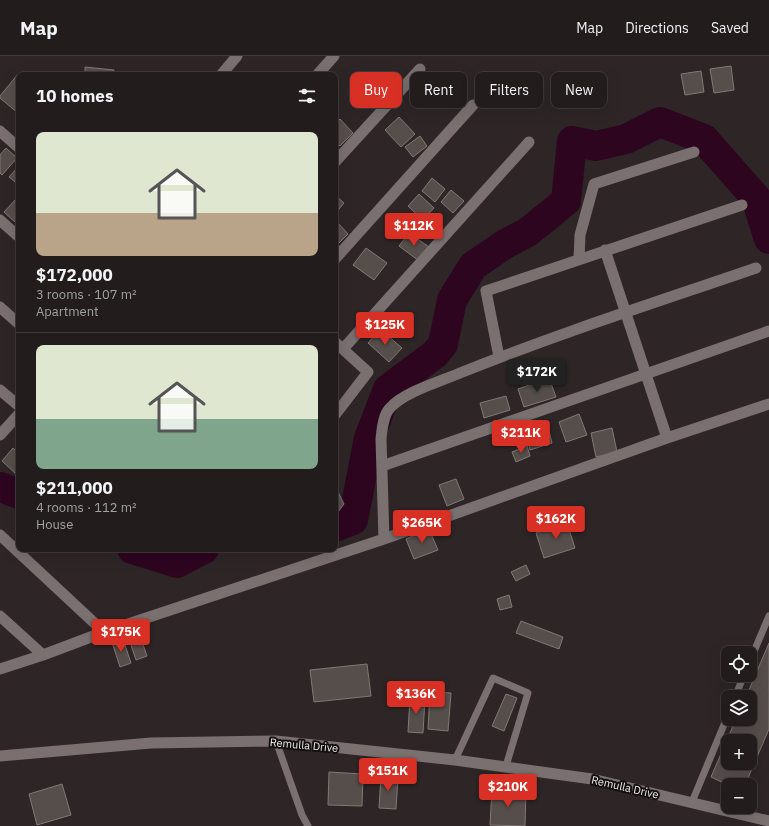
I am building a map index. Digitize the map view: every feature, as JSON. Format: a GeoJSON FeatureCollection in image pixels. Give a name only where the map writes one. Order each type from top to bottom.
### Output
{"type":"FeatureCollection","features":[{"type":"Feature","properties":{"kind":"street"},"geometry":{"type":"LineString","coordinates":[[224,72],[237,56]]}},
{"type":"Feature","properties":{"kind":"street"},"geometry":{"type":"LineString","coordinates":[[320,72],[334,56]]}},
{"type":"Feature","properties":{"kind":"street"},"geometry":{"type":"LineString","coordinates":[[338,159],[420,69]]}},
{"type":"Feature","properties":{"kind":"street"},"geometry":{"type":"LineString","coordinates":[[338,255],[473,105]]}},
{"type":"Feature","properties":{"kind":"street"},"geometry":{"type":"LineString","coordinates":[[0,131],[16,145]]}},
{"type":"Feature","properties":{"kind":"street"},"geometry":{"type":"LineString","coordinates":[[338,411],[368,372],[339,346],[529,142]]}},
{"type":"Feature","properties":{"kind":"street"},"geometry":{"type":"LineString","coordinates":[[579,260],[580,235],[594,184],[694,152]]}},
{"type":"Feature","properties":{"kind":"street"},"geometry":{"type":"LineString","coordinates":[[499,357],[486,291],[742,205]]}},
{"type":"Feature","properties":{"kind":"street"},"geometry":{"type":"LineString","coordinates":[[0,220],[16,234]]}},
{"type":"Feature","properties":{"kind":"street"},"geometry":{"type":"LineString","coordinates":[[605,250],[667,438]]}},
{"type":"Feature","properties":{"kind":"street"},"geometry":{"type":"LineString","coordinates":[[384,539],[381,439],[383,424],[389,408],[404,396],[499,357],[756,268]]}},
{"type":"Feature","properties":{"kind":"street"},"geometry":{"type":"LineString","coordinates":[[0,307],[16,321]]}},
{"type":"Feature","properties":{"kind":"street"},"geometry":{"type":"LineString","coordinates":[[382,466],[769,331]]}},
{"type":"Feature","properties":{"kind":"street"},"geometry":{"type":"LineString","coordinates":[[0,390],[16,403]]}},
{"type":"Feature","properties":{"kind":"street"},"geometry":{"type":"LineString","coordinates":[[0,669],[43,655],[104,632],[384,539],[667,438],[769,404]]}},
{"type":"Feature","properties":{"kind":"street"},"geometry":{"type":"LineString","coordinates":[[0,435],[16,417]]}},
{"type":"Feature","properties":{"kind":"street"},"geometry":{"type":"LineString","coordinates":[[0,535],[16,550]]}},
{"type":"Feature","properties":{"kind":"street"},"geometry":{"type":"LineString","coordinates":[[18,552],[104,632]]}},
{"type":"Feature","properties":{"kind":"street"},"geometry":{"type":"LineString","coordinates":[[0,616],[43,655]]}},
{"type":"Feature","properties":{"kind":"street","name":"Remulla Drive"},"geometry":{"type":"LineString","coordinates":[[0,756],[151,743],[276,741],[506,766],[592,779],[769,821]]}},
{"type":"Feature","properties":{"kind":"lane"},"geometry":{"type":"LineString","coordinates":[[757,646],[769,616]]}},
{"type":"Feature","properties":{"kind":"lane"},"geometry":{"type":"LineString","coordinates":[[455,760],[493,678],[528,693],[506,766]]}},
{"type":"Feature","properties":{"kind":"lane"},"geometry":{"type":"LineString","coordinates":[[692,802],[723,726]]}},
{"type":"Feature","properties":{"kind":"lane"},"geometry":{"type":"LineString","coordinates":[[276,741],[302,815],[308,826]]}},
{"type":"Feature","properties":{"kind":"building"},"geometry":{"type":"Polygon","coordinates":[[[731,66],[734,90],[714,93],[710,69],[731,66]]]}},
{"type":"Feature","properties":{"kind":"building"},"geometry":{"type":"Polygon","coordinates":[[[85,67],[114,70],[114,72],[85,72],[85,67]]]}},
{"type":"Feature","properties":{"kind":"building"},"geometry":{"type":"Polygon","coordinates":[[[701,71],[704,92],[685,95],[681,74],[701,71]]]}},
{"type":"Feature","properties":{"kind":"building"},"geometry":{"type":"Polygon","coordinates":[[[16,76],[16,111],[0,98],[16,76]]]}},
{"type":"Feature","properties":{"kind":"building"},"geometry":{"type":"Polygon","coordinates":[[[399,117],[415,134],[401,147],[385,130],[399,117]]]}},
{"type":"Feature","properties":{"kind":"building"},"geometry":{"type":"Polygon","coordinates":[[[340,119],[353,133],[340,146],[338,144],[338,121],[340,119]]]}},
{"type":"Feature","properties":{"kind":"building"},"geometry":{"type":"Polygon","coordinates":[[[420,136],[427,146],[413,157],[405,147],[420,136]]]}},
{"type":"Feature","properties":{"kind":"building"},"geometry":{"type":"Polygon","coordinates":[[[6,148],[16,157],[16,159],[2,175],[0,173],[0,155],[6,148]]]}},
{"type":"Feature","properties":{"kind":"building"},"geometry":{"type":"Polygon","coordinates":[[[16,169],[16,183],[9,177],[16,169]]]}},
{"type":"Feature","properties":{"kind":"building"},"geometry":{"type":"Polygon","coordinates":[[[432,178],[445,189],[435,202],[422,191],[432,178]]]}},
{"type":"Feature","properties":{"kind":"building"},"geometry":{"type":"Polygon","coordinates":[[[451,190],[464,201],[453,213],[441,202],[451,190]]]}},
{"type":"Feature","properties":{"kind":"building"},"geometry":{"type":"Polygon","coordinates":[[[419,194],[434,208],[423,220],[408,206],[419,194]]]}},
{"type":"Feature","properties":{"kind":"building"},"geometry":{"type":"Polygon","coordinates":[[[338,198],[344,203],[338,210],[338,198]]]}},
{"type":"Feature","properties":{"kind":"building"},"geometry":{"type":"Polygon","coordinates":[[[16,199],[15,222],[4,212],[16,199]]]}},
{"type":"Feature","properties":{"kind":"building"},"geometry":{"type":"Polygon","coordinates":[[[338,223],[348,234],[338,244],[338,223]]]}},
{"type":"Feature","properties":{"kind":"building"},"geometry":{"type":"Polygon","coordinates":[[[409,233],[429,247],[419,261],[399,246],[409,233]]]}},
{"type":"Feature","properties":{"kind":"building"},"geometry":{"type":"Polygon","coordinates":[[[366,248],[387,263],[374,280],[353,265],[366,248]]]}},
{"type":"Feature","properties":{"kind":"building"},"geometry":{"type":"Polygon","coordinates":[[[380,329],[402,348],[389,362],[368,343],[380,329]]]}},
{"type":"Feature","properties":{"kind":"building"},"geometry":{"type":"Polygon","coordinates":[[[549,378],[556,397],[524,407],[518,389],[549,378]]]}},
{"type":"Feature","properties":{"kind":"building"},"geometry":{"type":"Polygon","coordinates":[[[506,396],[510,410],[484,418],[480,403],[506,396]]]}},
{"type":"Feature","properties":{"kind":"building"},"geometry":{"type":"Polygon","coordinates":[[[579,414],[587,435],[566,442],[559,422],[579,414]]]}},
{"type":"Feature","properties":{"kind":"building"},"geometry":{"type":"Polygon","coordinates":[[[547,423],[552,443],[530,450],[525,430],[547,423]]]}},
{"type":"Feature","properties":{"kind":"building"},"geometry":{"type":"Polygon","coordinates":[[[612,428],[617,452],[596,457],[591,433],[612,428]]]}},
{"type":"Feature","properties":{"kind":"building"},"geometry":{"type":"Polygon","coordinates":[[[527,446],[530,456],[516,462],[512,452],[527,446]]]}},
{"type":"Feature","properties":{"kind":"building"},"geometry":{"type":"Polygon","coordinates":[[[13,448],[16,451],[16,474],[2,461],[13,448]]]}},
{"type":"Feature","properties":{"kind":"building"},"geometry":{"type":"Polygon","coordinates":[[[456,479],[464,499],[447,506],[439,485],[456,479]]]}},
{"type":"Feature","properties":{"kind":"building"},"geometry":{"type":"Polygon","coordinates":[[[338,492],[344,504],[338,512],[338,492]]]}},
{"type":"Feature","properties":{"kind":"building"},"geometry":{"type":"Polygon","coordinates":[[[567,523],[575,548],[544,558],[536,533],[567,523]]]}},
{"type":"Feature","properties":{"kind":"building"},"geometry":{"type":"Polygon","coordinates":[[[429,529],[438,550],[414,559],[406,539],[429,529]]]}},
{"type":"Feature","properties":{"kind":"building"},"geometry":{"type":"Polygon","coordinates":[[[526,565],[530,574],[516,581],[511,572],[526,565]]]}},
{"type":"Feature","properties":{"kind":"building"},"geometry":{"type":"Polygon","coordinates":[[[509,595],[512,607],[500,610],[497,599],[509,595]]]}},
{"type":"Feature","properties":{"kind":"building"},"geometry":{"type":"Polygon","coordinates":[[[521,621],[563,637],[559,649],[516,633],[521,621]]]}},
{"type":"Feature","properties":{"kind":"building"},"geometry":{"type":"Polygon","coordinates":[[[140,636],[147,656],[136,660],[129,639],[140,636]]]}},
{"type":"Feature","properties":{"kind":"building"},"geometry":{"type":"Polygon","coordinates":[[[123,639],[131,663],[120,667],[112,642],[123,639]]]}},
{"type":"Feature","properties":{"kind":"building"},"geometry":{"type":"Polygon","coordinates":[[[769,643],[769,729],[757,757],[757,734],[730,734],[733,726],[757,726],[757,690],[749,690],[752,682],[757,682],[757,671],[769,643]]]}},
{"type":"Feature","properties":{"kind":"building"},"geometry":{"type":"Polygon","coordinates":[[[367,664],[371,696],[314,702],[310,670],[367,664]]]}},
{"type":"Feature","properties":{"kind":"building"},"geometry":{"type":"Polygon","coordinates":[[[430,692],[451,693],[448,731],[428,729],[430,692]]]}},
{"type":"Feature","properties":{"kind":"building"},"geometry":{"type":"Polygon","coordinates":[[[506,694],[517,698],[504,731],[492,726],[506,694]]]}},
{"type":"Feature","properties":{"kind":"building"},"geometry":{"type":"Polygon","coordinates":[[[410,697],[425,698],[423,733],[408,732],[410,697]]]}},
{"type":"Feature","properties":{"kind":"building"},"geometry":{"type":"Polygon","coordinates":[[[721,754],[721,770],[751,770],[748,778],[721,778],[721,782],[711,777],[721,754]]]}},
{"type":"Feature","properties":{"kind":"building"},"geometry":{"type":"Polygon","coordinates":[[[329,772],[363,774],[362,806],[328,805],[329,772]]]}},
{"type":"Feature","properties":{"kind":"building"},"geometry":{"type":"Polygon","coordinates":[[[381,776],[398,777],[396,809],[379,808],[381,776]]]}},
{"type":"Feature","properties":{"kind":"building"},"geometry":{"type":"Polygon","coordinates":[[[62,784],[71,815],[37,825],[29,794],[62,784]]]}},
{"type":"Feature","properties":{"kind":"building"},"geometry":{"type":"Polygon","coordinates":[[[492,789],[526,790],[525,826],[490,825],[492,789]]]}},
{"type":"Feature","properties":{"kind":"waterway"},"geometry":{"type":"LineString","coordinates":[[338,526],[353,520],[369,438],[388,389],[435,354],[443,344],[452,300],[473,266],[505,244],[528,232],[566,201],[572,141],[596,146],[626,139],[660,122],[704,139],[756,198],[769,239]]}},
{"type":"Feature","properties":{"kind":"waterway"},"geometry":{"type":"LineString","coordinates":[[0,487],[16,493]]}},
{"type":"Feature","properties":{"kind":"waterway"},"geometry":{"type":"LineString","coordinates":[[142,552],[177,563],[198,552]]}}]}
